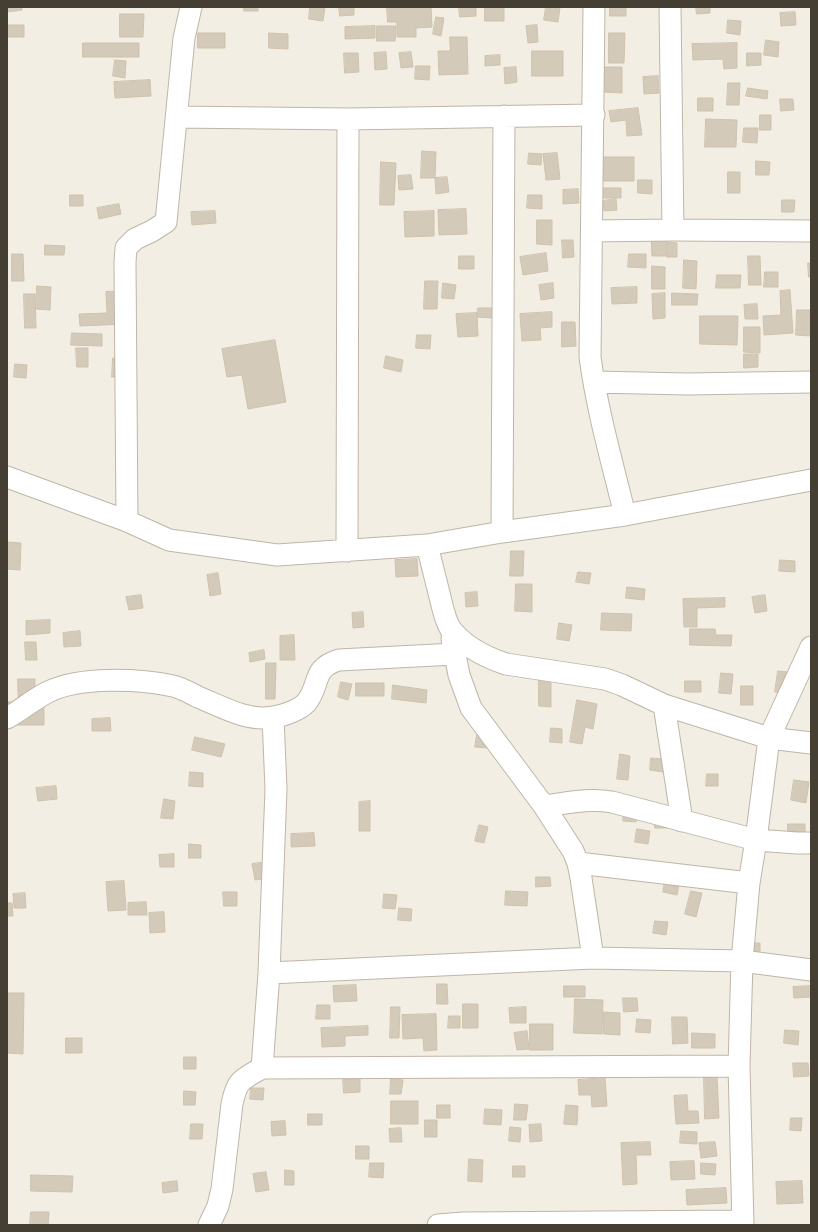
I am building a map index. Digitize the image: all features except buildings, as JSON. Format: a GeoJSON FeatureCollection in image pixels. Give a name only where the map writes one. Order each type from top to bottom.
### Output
{"type":"FeatureCollection","features":[{"type":"Feature","properties":{"kind":"street"},"geometry":{"type":"LineString","coordinates":[[127,521],[126,248],[135,239],[152,232],[166,222],[184,38],[191,7]]}},
{"type":"Feature","properties":{"kind":"street"},"geometry":{"type":"LineString","coordinates":[[594,7],[594,115],[590,356],[600,413],[625,515]]}},
{"type":"Feature","properties":{"kind":"street"},"geometry":{"type":"LineString","coordinates":[[670,7],[673,230]]}},
{"type":"Feature","properties":{"kind":"street"},"geometry":{"type":"LineString","coordinates":[[177,117],[348,119],[594,115]]}},
{"type":"Feature","properties":{"kind":"street"},"geometry":{"type":"LineString","coordinates":[[502,532],[504,116]]}},
{"type":"Feature","properties":{"kind":"street"},"geometry":{"type":"LineString","coordinates":[[347,551],[348,119]]}},
{"type":"Feature","properties":{"kind":"street"},"geometry":{"type":"LineString","coordinates":[[592,231],[811,231]]}},
{"type":"Feature","properties":{"kind":"street"},"geometry":{"type":"LineString","coordinates":[[594,382],[688,384],[811,382]]}},
{"type":"Feature","properties":{"kind":"street"},"geometry":{"type":"LineString","coordinates":[[7,477],[127,521],[169,540],[277,555],[427,545],[502,532],[625,515],[811,480]]}},
{"type":"Feature","properties":{"kind":"street"},"geometry":{"type":"LineString","coordinates":[[427,545],[444,612],[450,627],[460,675],[471,708],[544,806],[574,851],[578,863],[593,958]]}},
{"type":"Feature","properties":{"kind":"street"},"geometry":{"type":"LineString","coordinates":[[450,627],[463,642],[490,658],[506,664],[605,679],[622,685],[664,705],[769,738],[811,743]]}},
{"type":"Feature","properties":{"kind":"street"},"geometry":{"type":"LineString","coordinates":[[438,1225],[743,1223],[739,1066],[742,961],[749,884],[769,738],[811,647]]}},
{"type":"Feature","properties":{"kind":"street"},"geometry":{"type":"LineString","coordinates":[[7,718],[48,692],[62,686],[85,682],[111,681],[175,686],[237,713],[258,718],[273,718],[298,710],[306,703],[319,673],[325,665],[331,662],[339,660],[455,654]]}},
{"type":"Feature","properties":{"kind":"street"},"geometry":{"type":"LineString","coordinates":[[664,705],[682,821]]}},
{"type":"Feature","properties":{"kind":"street"},"geometry":{"type":"LineString","coordinates":[[262,1068],[269,973],[276,789],[273,718]]}},
{"type":"Feature","properties":{"kind":"street"},"geometry":{"type":"LineString","coordinates":[[544,806],[587,800],[599,800],[612,802],[756,840],[811,843]]}},
{"type":"Feature","properties":{"kind":"street"},"geometry":{"type":"LineString","coordinates":[[578,863],[749,884]]}},
{"type":"Feature","properties":{"kind":"street"},"geometry":{"type":"LineString","coordinates":[[269,973],[593,958],[742,961],[811,970]]}},
{"type":"Feature","properties":{"kind":"street"},"geometry":{"type":"LineString","coordinates":[[209,1225],[218,1206],[222,1189],[232,1104],[235,1091],[242,1079],[262,1068],[739,1066]]}}]}
